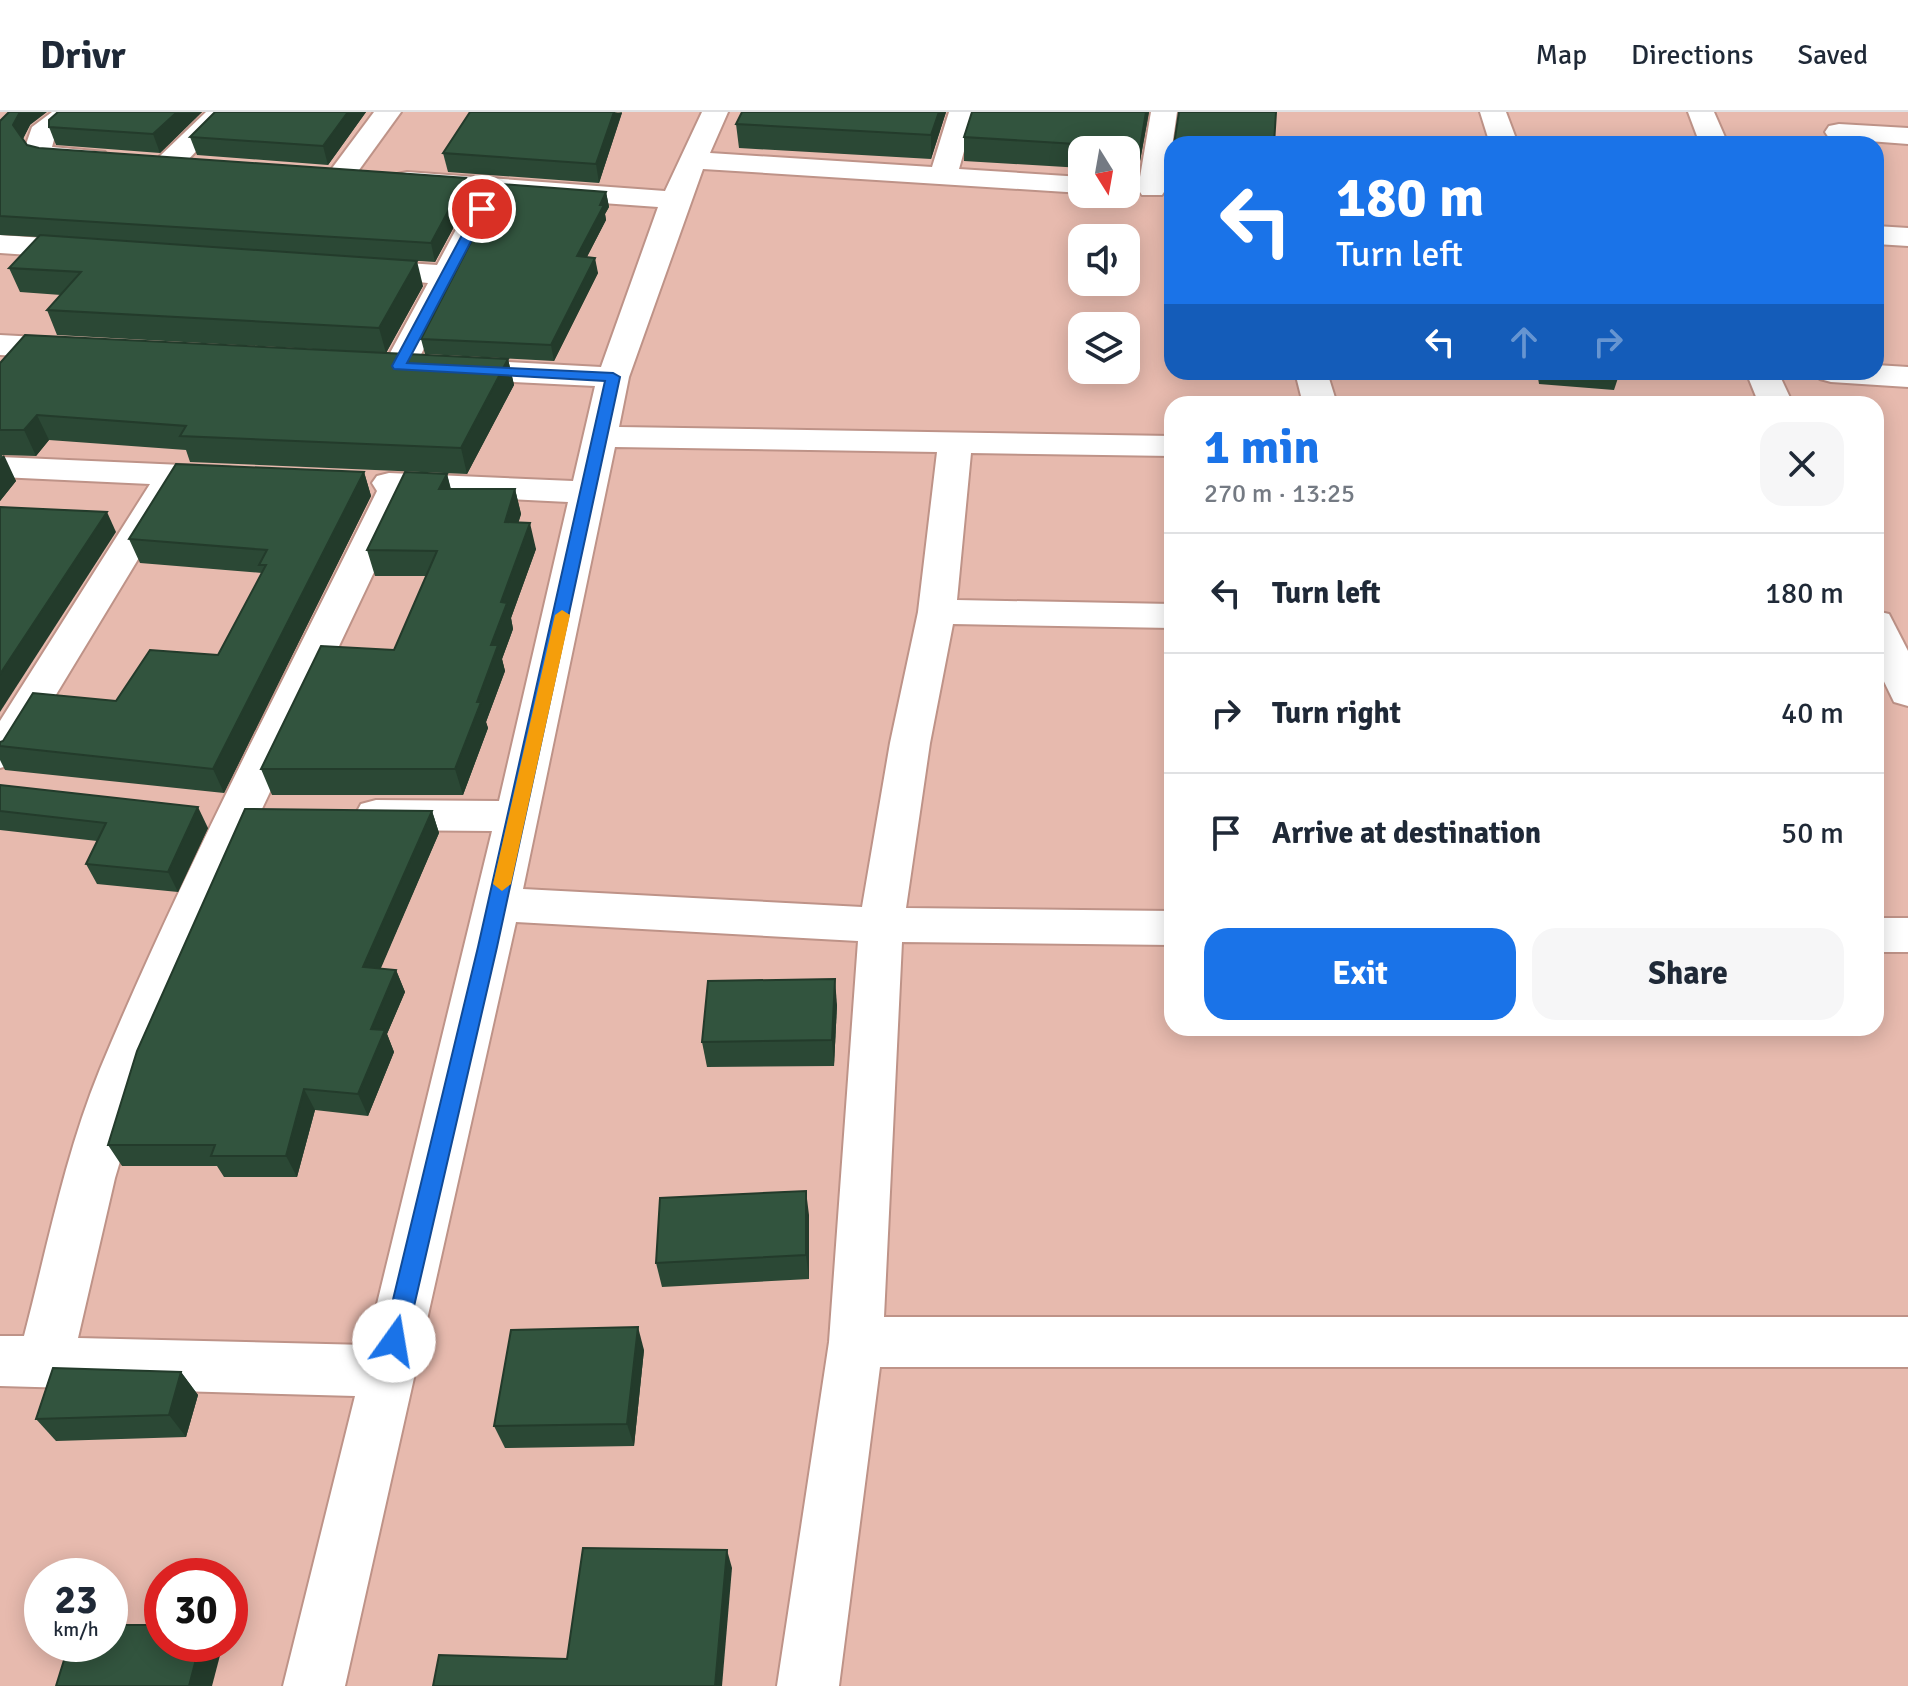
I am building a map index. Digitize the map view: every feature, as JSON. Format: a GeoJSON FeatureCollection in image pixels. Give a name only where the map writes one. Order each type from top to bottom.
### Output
{"type":"FeatureCollection","features":[{"type":"Feature","properties":{"kind":"street"},"geometry":{"type":"LineString","coordinates":[[68,112],[42,133],[38,150],[47,156],[201,164]]}},
{"type":"Feature","properties":{"kind":"street"},"geometry":{"type":"LineString","coordinates":[[170,162],[221,112]]}},
{"type":"Feature","properties":{"kind":"street"},"geometry":{"type":"LineString","coordinates":[[341,175],[388,112]]}},
{"type":"Feature","properties":{"kind":"street"},"geometry":{"type":"LineString","coordinates":[[314,1686],[497,904],[613,377],[675,200],[715,112]]}},
{"type":"Feature","properties":{"kind":"street"},"geometry":{"type":"LineString","coordinates":[[943,176],[962,112]]}},
{"type":"Feature","properties":{"kind":"street"},"geometry":{"type":"LineString","coordinates":[[1150,189],[1164,112]]}},
{"type":"Feature","properties":{"kind":"street"},"geometry":{"type":"LineString","coordinates":[[1493,112],[1501,136]]}},
{"type":"Feature","properties":{"kind":"street"},"geometry":{"type":"LineString","coordinates":[[1701,112],[1711,136]]}},
{"type":"Feature","properties":{"kind":"street"},"geometry":{"type":"LineString","coordinates":[[1839,132],[1908,136]]}},
{"type":"Feature","properties":{"kind":"street"},"geometry":{"type":"LineString","coordinates":[[691,160],[1068,184]]}},
{"type":"Feature","properties":{"kind":"street"},"geometry":{"type":"LineString","coordinates":[[310,173],[675,200]]}},
{"type":"Feature","properties":{"kind":"street"},"geometry":{"type":"LineString","coordinates":[[493,187],[447,275],[383,366],[613,377]]}},
{"type":"Feature","properties":{"kind":"street"},"geometry":{"type":"LineString","coordinates":[[1884,236],[1908,237]]}},
{"type":"Feature","properties":{"kind":"street"},"geometry":{"type":"LineString","coordinates":[[0,244],[123,253]]}},
{"type":"Feature","properties":{"kind":"street"},"geometry":{"type":"LineString","coordinates":[[339,267],[447,275]]}},
{"type":"Feature","properties":{"kind":"street"},"geometry":{"type":"LineString","coordinates":[[0,345],[105,351]]}},
{"type":"Feature","properties":{"kind":"street"},"geometry":{"type":"LineString","coordinates":[[1884,375],[1908,377]]}},
{"type":"Feature","properties":{"kind":"street"},"geometry":{"type":"LineString","coordinates":[[601,437],[1164,446]]}},
{"type":"Feature","properties":{"kind":"street"},"geometry":{"type":"LineString","coordinates":[[808,1686],[856,1342],[881,925],[910,743],[937,612],[955,444]]}},
{"type":"Feature","properties":{"kind":"street"},"geometry":{"type":"LineString","coordinates":[[0,467],[263,478]]}},
{"type":"Feature","properties":{"kind":"street"},"geometry":{"type":"LineString","coordinates":[[5,776],[173,474]]}},
{"type":"Feature","properties":{"kind":"street"},"geometry":{"type":"LineString","coordinates":[[353,482],[590,492]]}},
{"type":"Feature","properties":{"kind":"street"},"geometry":{"type":"LineString","coordinates":[[387,1371],[22,1361],[90,1178],[123,1071],[240,812],[398,484]]}},
{"type":"Feature","properties":{"kind":"street"},"geometry":{"type":"LineString","coordinates":[[937,612],[1164,616]]}},
{"type":"Feature","properties":{"kind":"street"},"geometry":{"type":"LineString","coordinates":[[1884,640],[1908,693]]}},
{"type":"Feature","properties":{"kind":"street"},"geometry":{"type":"LineString","coordinates":[[332,814],[517,816]]}},
{"type":"Feature","properties":{"kind":"street"},"geometry":{"type":"LineString","coordinates":[[497,904],[881,925],[1164,928]]}},
{"type":"Feature","properties":{"kind":"street"},"geometry":{"type":"LineString","coordinates":[[1884,935],[1908,935]]}},
{"type":"Feature","properties":{"kind":"street"},"geometry":{"type":"LineString","coordinates":[[856,1342],[1908,1342]]}},
{"type":"Feature","properties":{"kind":"building"},"geometry":{"type":"Polygon","coordinates":[[[9,112],[20,112],[13,125],[27,145],[39,148],[466,178],[431,243],[0,216],[0,121],[9,112]]]}},
{"type":"Feature","properties":{"kind":"building"},"geometry":{"type":"Polygon","coordinates":[[[58,112],[177,112],[153,134],[49,127],[49,120],[58,112]]]}},
{"type":"Feature","properties":{"kind":"building"},"geometry":{"type":"Polygon","coordinates":[[[215,112],[348,112],[323,146],[190,137],[215,112]]]}},
{"type":"Feature","properties":{"kind":"building"},"geometry":{"type":"Polygon","coordinates":[[[470,112],[614,112],[596,164],[443,153],[470,112]]]}},
{"type":"Feature","properties":{"kind":"building"},"geometry":{"type":"Polygon","coordinates":[[[742,112],[939,112],[931,135],[736,124],[742,112]]]}},
{"type":"Feature","properties":{"kind":"building"},"geometry":{"type":"Polygon","coordinates":[[[972,112],[1146,112],[1140,148],[1140,136],[1068,136],[1068,144],[964,137],[972,112]]]}},
{"type":"Feature","properties":{"kind":"building"},"geometry":{"type":"Polygon","coordinates":[[[1179,112],[1276,112],[1274,136],[1175,136],[1179,112]]]}},
{"type":"Feature","properties":{"kind":"building"},"geometry":{"type":"Polygon","coordinates":[[[501,184],[606,192],[600,205],[604,205],[577,256],[595,258],[551,345],[421,339],[501,184]]]}},
{"type":"Feature","properties":{"kind":"building"},"geometry":{"type":"Polygon","coordinates":[[[40,235],[417,261],[379,328],[47,310],[81,272],[9,268],[40,235]]]}},
{"type":"Feature","properties":{"kind":"building"},"geometry":{"type":"Polygon","coordinates":[[[25,335],[508,359],[461,448],[180,436],[186,426],[37,415],[24,430],[0,430],[0,363],[25,335]]]}},
{"type":"Feature","properties":{"kind":"building"},"geometry":{"type":"Polygon","coordinates":[[[176,464],[364,472],[213,769],[0,746],[33,693],[116,701],[150,650],[218,655],[266,565],[259,565],[267,550],[129,539],[176,464]]]}},
{"type":"Feature","properties":{"kind":"building"},"geometry":{"type":"Polygon","coordinates":[[[405,472],[447,474],[439,489],[515,489],[505,522],[530,523],[501,602],[507,603],[491,645],[498,645],[477,702],[481,702],[455,769],[261,769],[321,646],[394,650],[437,551],[367,550],[405,472]]]}},
{"type":"Feature","properties":{"kind":"building"},"geometry":{"type":"Polygon","coordinates":[[[0,507],[107,512],[0,674],[0,507]]]}},
{"type":"Feature","properties":{"kind":"building"},"geometry":{"type":"Polygon","coordinates":[[[0,785],[198,807],[168,872],[86,864],[106,823],[0,811],[0,785]]]}},
{"type":"Feature","properties":{"kind":"building"},"geometry":{"type":"Polygon","coordinates":[[[245,809],[432,811],[363,967],[396,970],[371,1029],[385,1030],[358,1094],[304,1089],[286,1156],[211,1156],[215,1145],[108,1145],[137,1051],[245,809]]]}},
{"type":"Feature","properties":{"kind":"building"},"geometry":{"type":"Polygon","coordinates":[[[835,979],[832,1040],[702,1042],[708,981],[835,979]]]}},
{"type":"Feature","properties":{"kind":"building"},"geometry":{"type":"Polygon","coordinates":[[[806,1191],[806,1255],[656,1263],[660,1198],[806,1191]]]}},
{"type":"Feature","properties":{"kind":"building"},"geometry":{"type":"Polygon","coordinates":[[[638,1327],[627,1424],[494,1426],[511,1330],[638,1327]]]}},
{"type":"Feature","properties":{"kind":"building"},"geometry":{"type":"Polygon","coordinates":[[[53,1368],[181,1372],[169,1415],[36,1419],[53,1368]]]}},
{"type":"Feature","properties":{"kind":"building"},"geometry":{"type":"Polygon","coordinates":[[[583,1548],[727,1550],[715,1686],[433,1686],[439,1655],[567,1659],[583,1548]]]}},
{"type":"Feature","properties":{"kind":"building"},"geometry":{"type":"Polygon","coordinates":[[[128,1625],[144,1625],[144,1662],[195,1662],[189,1686],[56,1686],[63,1662],[128,1662],[128,1625]]]}},
{"type":"Feature","properties":{"kind":"slow traffic"},"geometry":{"type":"LineString","coordinates":[[502,884],[562,615]]}},
{"type":"Feature","properties":{"kind":"route"},"geometry":{"type":"LineString","coordinates":[[394,1341],[488,947],[613,377],[399,366],[482,209]]}}]}
